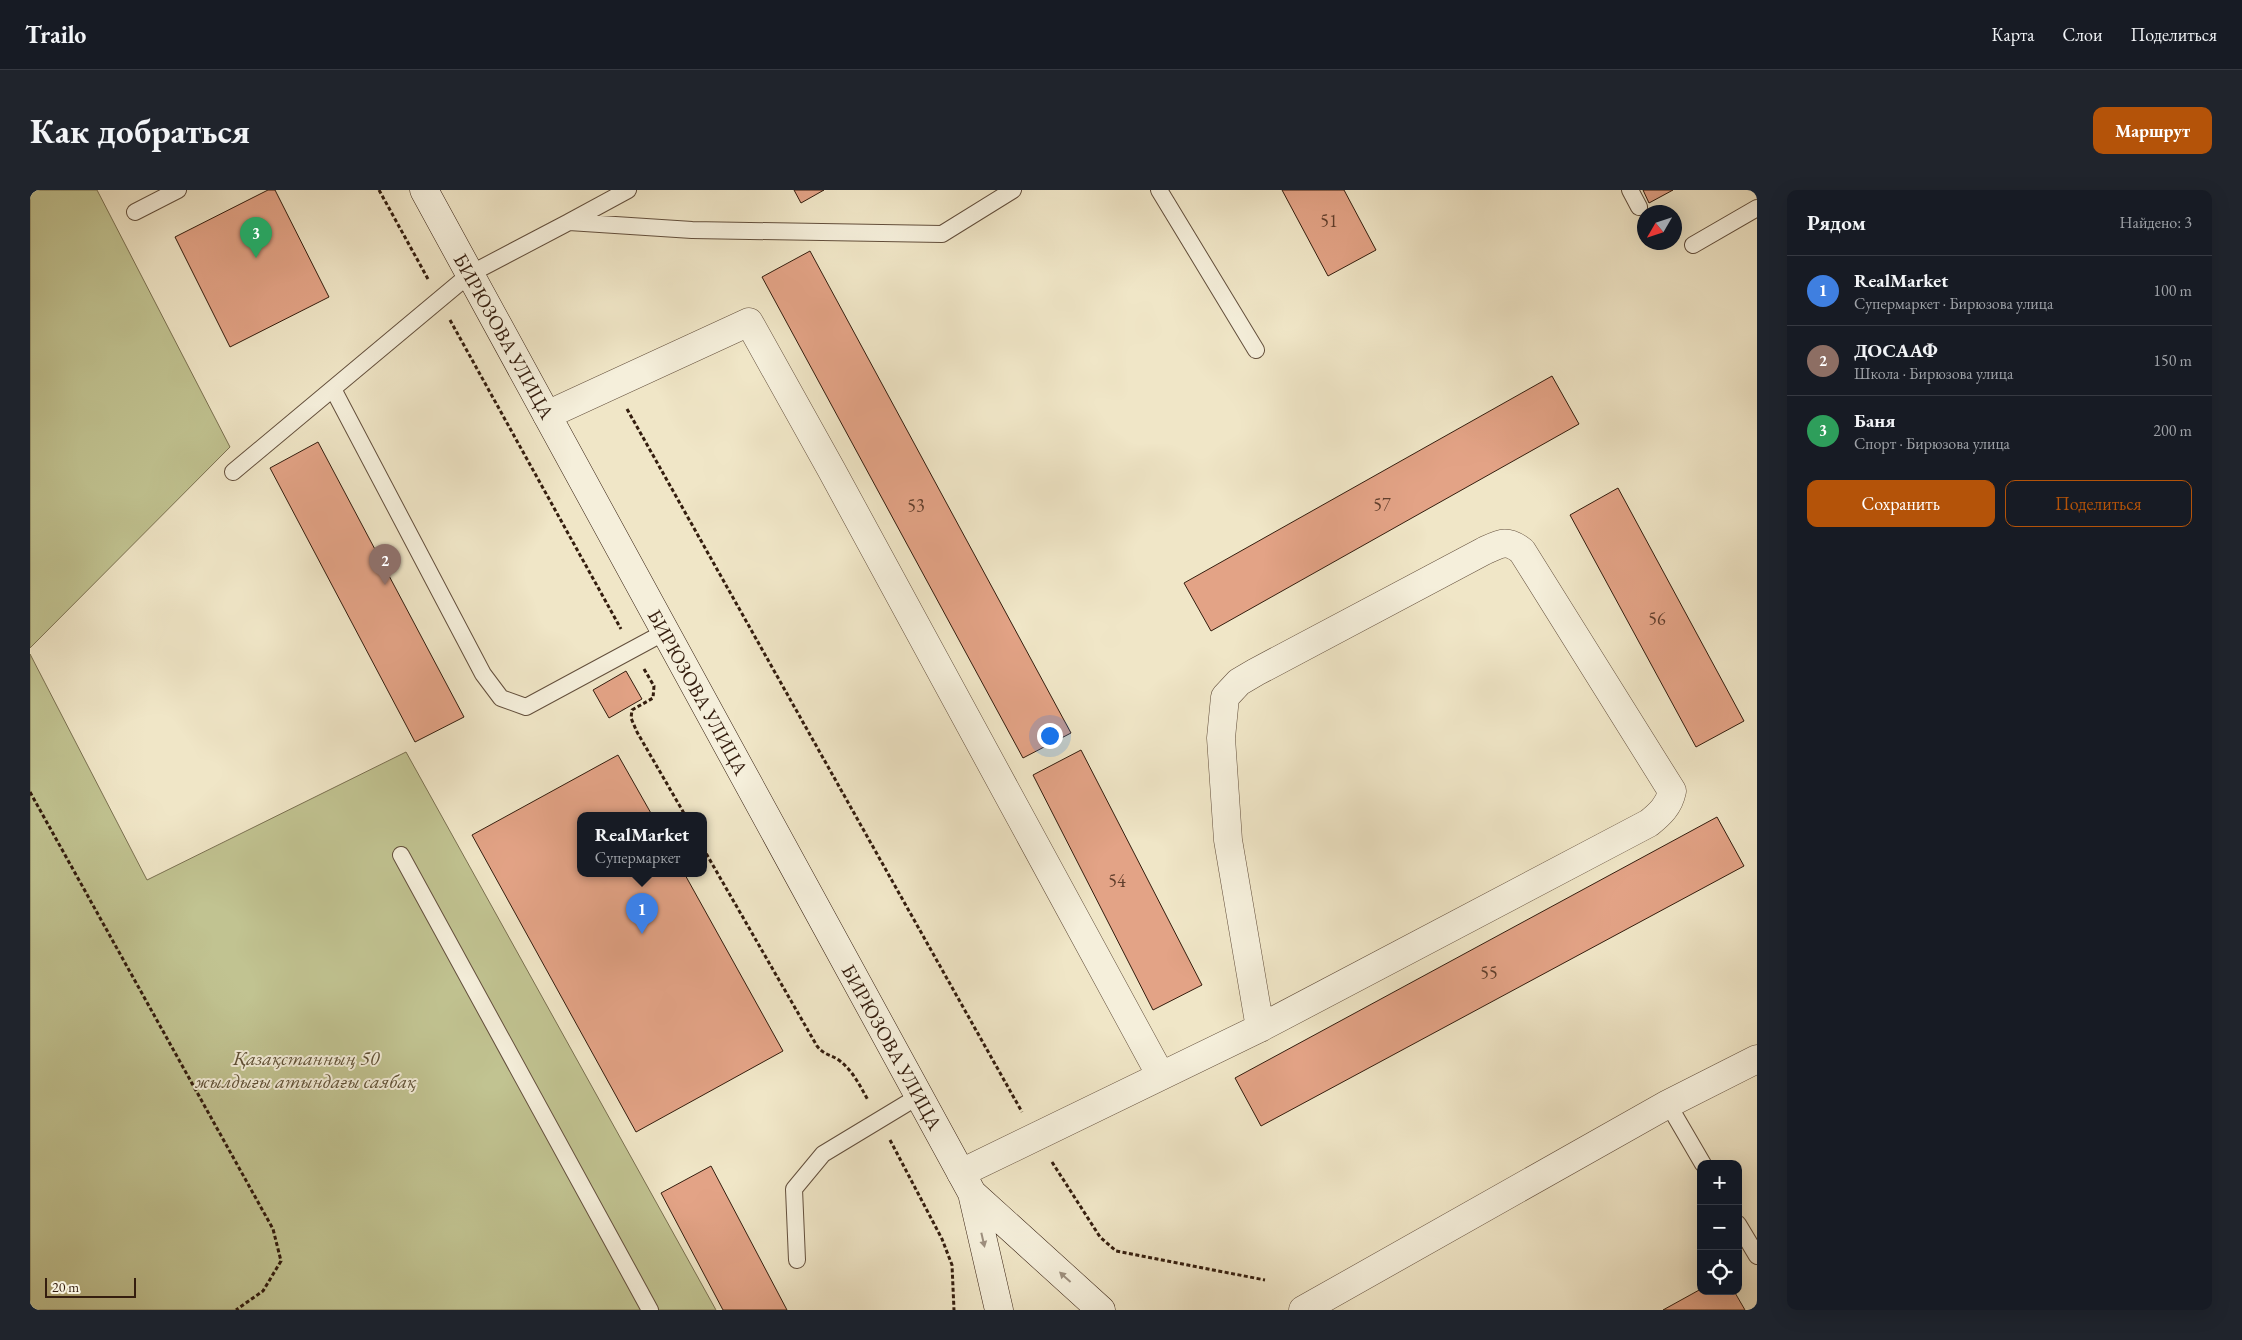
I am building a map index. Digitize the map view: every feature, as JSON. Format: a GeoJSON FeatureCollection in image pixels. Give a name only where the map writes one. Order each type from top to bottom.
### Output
{"type":"FeatureCollection","features":[{"type":"Feature","properties":{"kind":"street","name":"БИРЮЗОВА УЛИЦА"},"geometry":{"type":"LineString","coordinates":[[424,190],[967,1183],[999,1310]]}},
{"type":"Feature","properties":{"kind":"street"},"geometry":{"type":"LineString","coordinates":[[547,415],[749,322],[831,468],[1161,1076]]}},
{"type":"Feature","properties":{"kind":"street"},"geometry":{"type":"LineString","coordinates":[[967,1183],[1036,1137],[1260,1028],[1649,823],[1658,816],[1670,801],[1672,792],[1522,551],[1512,543],[1503,543],[1484,550],[1256,672],[1239,682],[1225,697],[1221,738],[1228,840],[1260,1028]]}},
{"type":"Feature","properties":{"kind":"street"},"geometry":{"type":"LineString","coordinates":[[1290,1310],[1309,1306],[1668,1104],[1757,1059]]}},
{"type":"Feature","properties":{"kind":"street","name":"БИРЮЗОВА УЛИЦА"},"geometry":{"type":"LineString","coordinates":[[967,1183],[1101,1310]]}},
{"type":"Feature","properties":{"kind":"lane"},"geometry":{"type":"LineString","coordinates":[[135,212],[178,190]]}},
{"type":"Feature","properties":{"kind":"lane"},"geometry":{"type":"LineString","coordinates":[[233,472],[470,274],[628,190]]}},
{"type":"Feature","properties":{"kind":"lane"},"geometry":{"type":"LineString","coordinates":[[569,222],[692,230],[942,234],[1013,190]]}},
{"type":"Feature","properties":{"kind":"lane"},"geometry":{"type":"LineString","coordinates":[[1159,190],[1256,350]]}},
{"type":"Feature","properties":{"kind":"lane"},"geometry":{"type":"LineString","coordinates":[[1630,190],[1638,205]]}},
{"type":"Feature","properties":{"kind":"lane"},"geometry":{"type":"LineString","coordinates":[[1693,245],[1757,208]]}},
{"type":"Feature","properties":{"kind":"lane"},"geometry":{"type":"LineString","coordinates":[[333,388],[482,674],[501,698],[526,707],[665,632]]}},
{"type":"Feature","properties":{"kind":"lane"},"geometry":{"type":"LineString","coordinates":[[401,855],[650,1310]]}},
{"type":"Feature","properties":{"kind":"lane"},"geometry":{"type":"LineString","coordinates":[[797,1260],[794,1189],[823,1154],[919,1096]]}},
{"type":"Feature","properties":{"kind":"lane"},"geometry":{"type":"LineString","coordinates":[[1668,1104],[1701,1160]]}},
{"type":"Feature","properties":{"kind":"lane"},"geometry":{"type":"LineString","coordinates":[[1742,1231],[1757,1256]]}},
{"type":"Feature","properties":{"kind":"path"},"geometry":{"type":"LineString","coordinates":[[379,190],[654,686],[653,698],[632,710],[631,718],[682,812]]}},
{"type":"Feature","properties":{"kind":"path"},"geometry":{"type":"LineString","coordinates":[[614,384],[1036,1137],[1100,1237],[1116,1251],[1265,1280]]}},
{"type":"Feature","properties":{"kind":"path"},"geometry":{"type":"LineString","coordinates":[[30,792],[273,1229],[280,1261],[263,1291],[236,1310]]}},
{"type":"Feature","properties":{"kind":"path"},"geometry":{"type":"LineString","coordinates":[[707,855],[817,1046],[824,1054],[838,1059],[850,1070],[879,1119],[942,1239],[952,1265],[954,1310]]}},
{"type":"Feature","properties":{"kind":"green space"},"geometry":{"type":"Polygon","coordinates":[[[30,190],[97,190],[230,447],[30,648],[30,190]]]}},
{"type":"Feature","properties":{"kind":"green space","name":"Қазақстанның 50 жылдығы атындағы саябақ"},"geometry":{"type":"Polygon","coordinates":[[[30,654],[147,880],[406,752],[716,1310],[30,1310],[30,654]]]}},
{"type":"Feature","properties":{"kind":"building"},"geometry":{"type":"Polygon","coordinates":[[[268,190],[275,190],[329,297],[230,347],[175,237],[268,190]]]}},
{"type":"Feature","properties":{"kind":"building"},"geometry":{"type":"Polygon","coordinates":[[[794,190],[824,190],[801,203],[794,190]]]}},
{"type":"Feature","properties":{"kind":"building"},"geometry":{"type":"Polygon","coordinates":[[[1282,190],[1344,190],[1376,250],[1328,276],[1282,190]]]}},
{"type":"Feature","properties":{"kind":"building"},"geometry":{"type":"Polygon","coordinates":[[[1643,190],[1673,190],[1649,203],[1643,190]]]}},
{"type":"Feature","properties":{"kind":"building"},"geometry":{"type":"Polygon","coordinates":[[[810,251],[1071,733],[1023,758],[762,277],[810,251]]]}},
{"type":"Feature","properties":{"kind":"building"},"geometry":{"type":"Polygon","coordinates":[[[1552,376],[1579,424],[1211,631],[1184,583],[1552,376]]]}},
{"type":"Feature","properties":{"kind":"building"},"geometry":{"type":"Polygon","coordinates":[[[318,442],[464,717],[415,742],[270,468],[318,442]]]}},
{"type":"Feature","properties":{"kind":"building"},"geometry":{"type":"Polygon","coordinates":[[[1618,488],[1744,721],[1696,747],[1570,515],[1618,488]]]}},
{"type":"Feature","properties":{"kind":"building"},"geometry":{"type":"Polygon","coordinates":[[[626,671],[642,699],[609,718],[593,690],[626,671]]]}},
{"type":"Feature","properties":{"kind":"building"},"geometry":{"type":"Polygon","coordinates":[[[1081,750],[1202,985],[1153,1010],[1033,775],[1081,750]]]}},
{"type":"Feature","properties":{"kind":"building"},"geometry":{"type":"Polygon","coordinates":[[[618,755],[650,812],[577,812],[577,877],[686,877],[783,1051],[636,1132],[472,835],[618,755]]]}},
{"type":"Feature","properties":{"kind":"building"},"geometry":{"type":"Polygon","coordinates":[[[1717,817],[1744,866],[1261,1126],[1235,1078],[1717,817]]]}},
{"type":"Feature","properties":{"kind":"building"},"geometry":{"type":"Polygon","coordinates":[[[711,1166],[787,1310],[723,1310],[661,1193],[711,1166]]]}},
{"type":"Feature","properties":{"kind":"building"},"geometry":{"type":"Polygon","coordinates":[[[1697,1291],[1697,1295],[1736,1295],[1745,1310],[1663,1310],[1697,1291]]]}},
{"type":"Feature","properties":{"kind":"place","name":"Баня"},"geometry":{"type":"Point","coordinates":[256,258]}},
{"type":"Feature","properties":{"kind":"place","name":"ДОСААФ"},"geometry":{"type":"Point","coordinates":[385,585]}},
{"type":"Feature","properties":{"kind":"place","name":"RealMarket"},"geometry":{"type":"Point","coordinates":[642,934]}}]}
